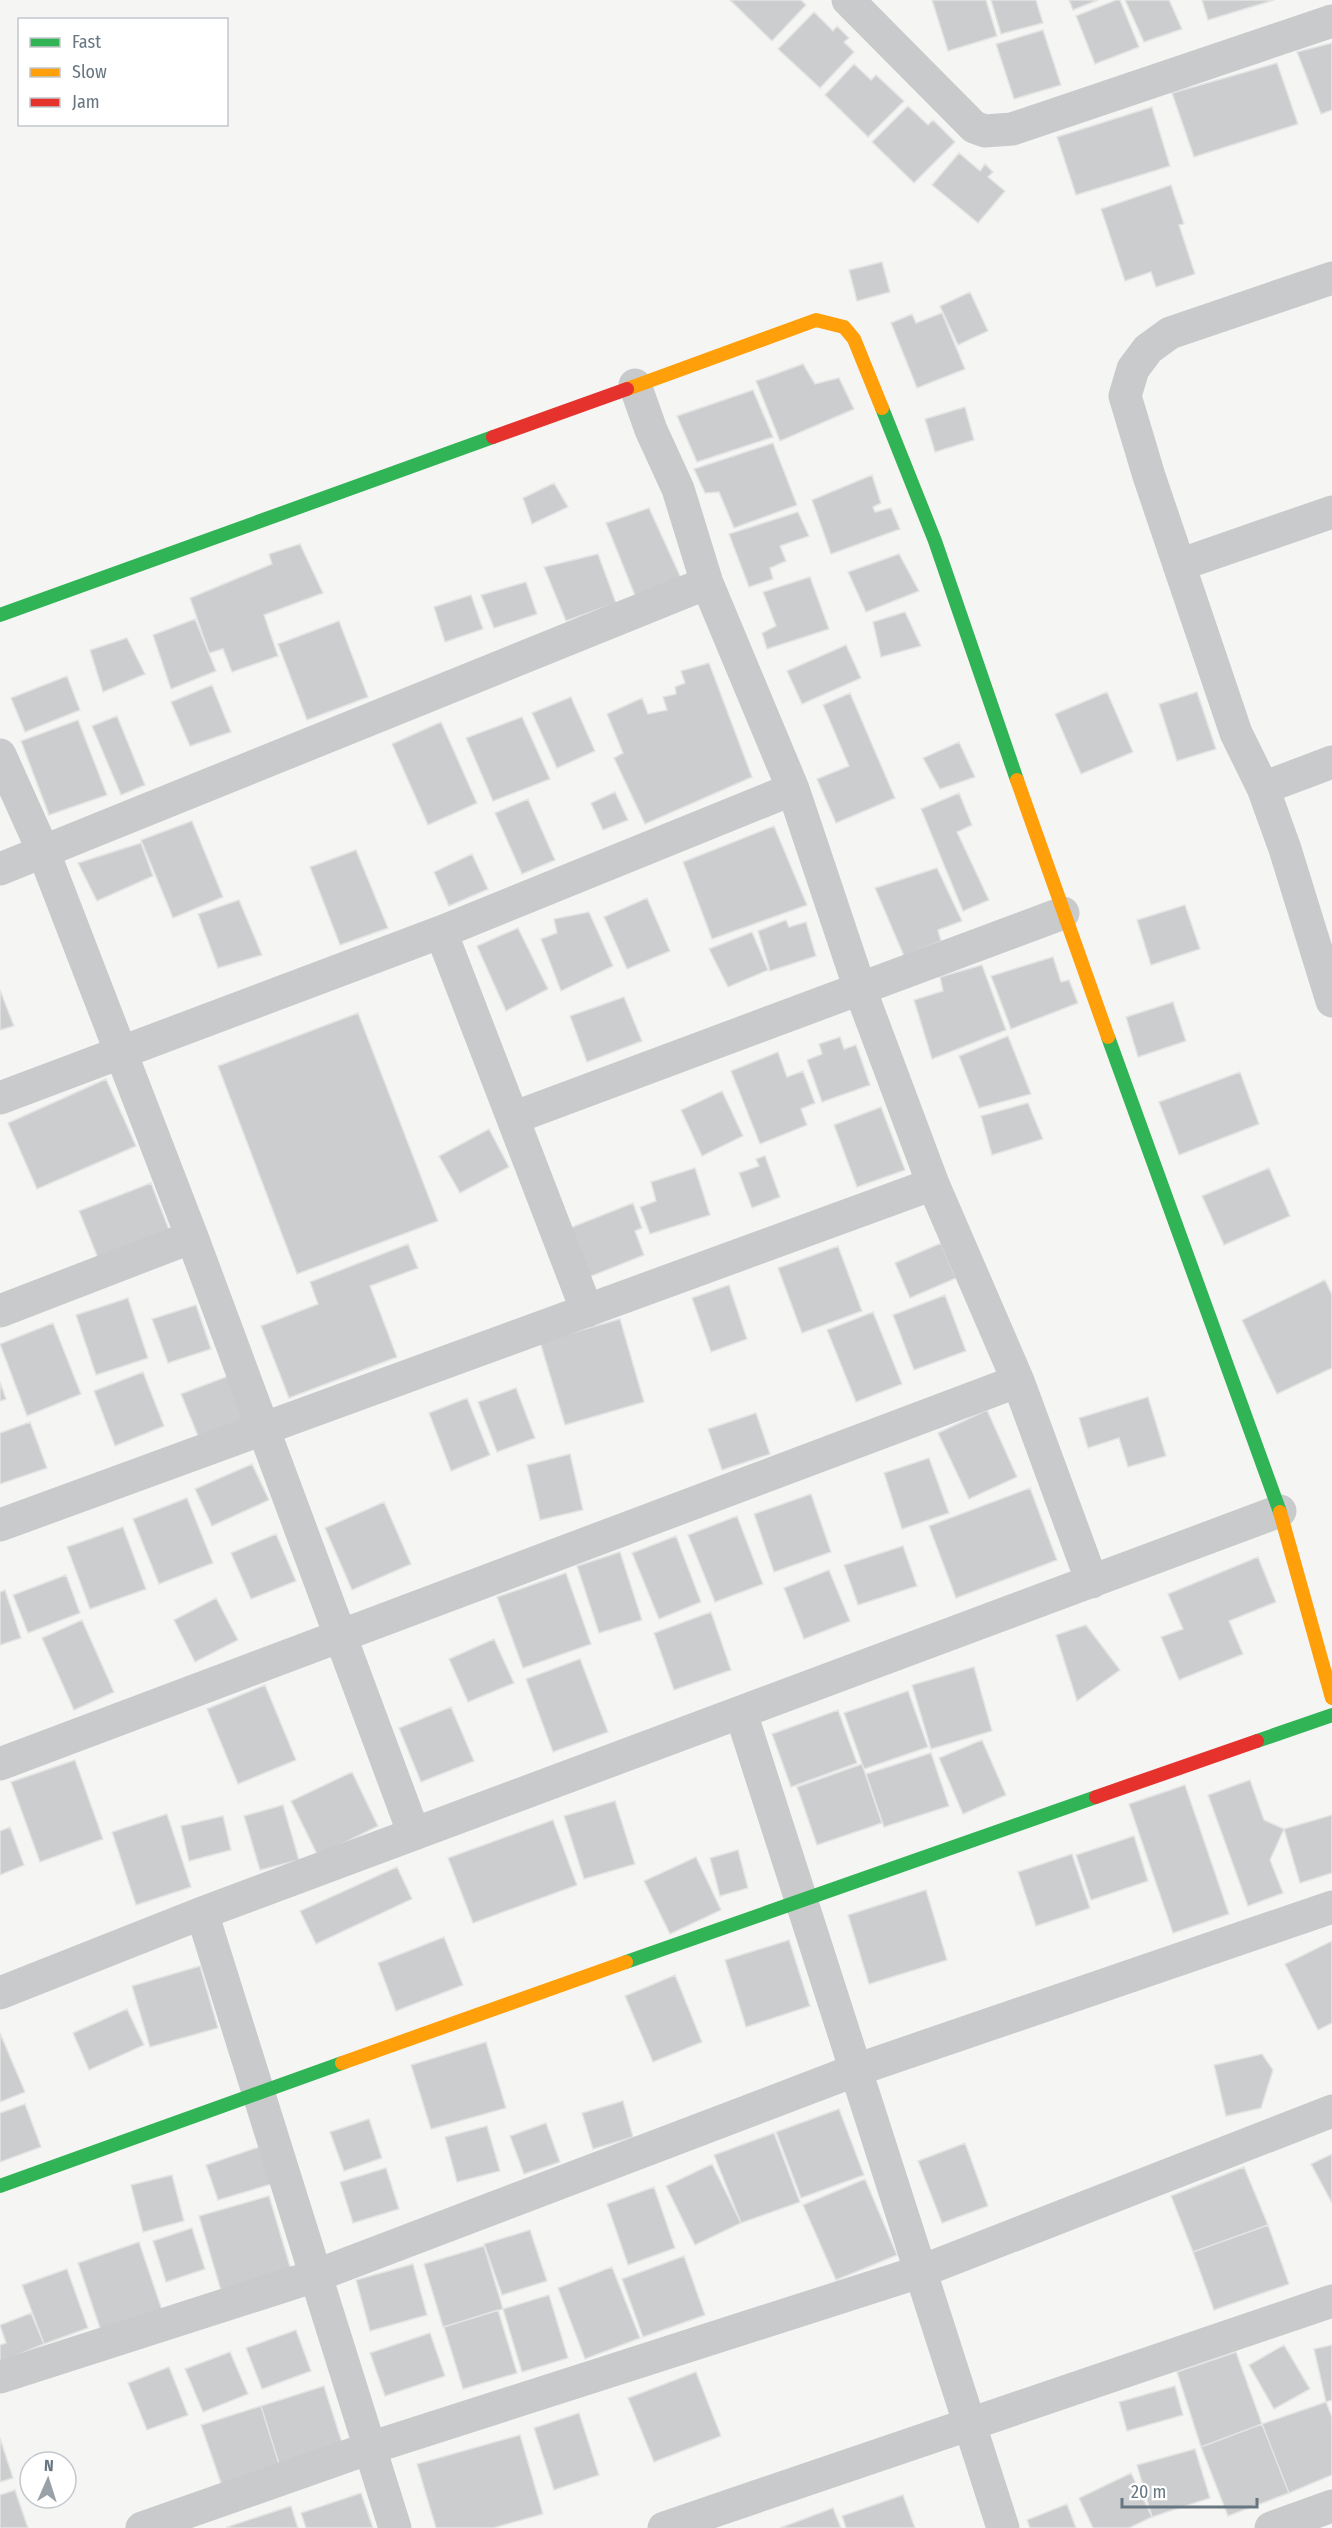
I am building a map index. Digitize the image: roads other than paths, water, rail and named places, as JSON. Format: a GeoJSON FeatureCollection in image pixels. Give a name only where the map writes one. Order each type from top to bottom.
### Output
{"type":"FeatureCollection","features":[{"type":"Feature","properties":{"kind":"street"},"geometry":{"type":"LineString","coordinates":[[848,0],[974,127],[994,131],[1012,129],[1332,21]]}},
{"type":"Feature","properties":{"kind":"street"},"geometry":{"type":"LineString","coordinates":[[1332,278],[1170,333],[1148,349],[1132,369],[1125,396],[1236,733],[1263,788],[1332,996]]}},
{"type":"Feature","properties":{"kind":"street"},"geometry":{"type":"LineString","coordinates":[[0,615],[816,320],[844,327],[854,339],[935,541],[1063,914],[1280,1511],[1332,1698]]}},
{"type":"Feature","properties":{"kind":"street"},"geometry":{"type":"LineString","coordinates":[[635,385],[651,430],[678,489],[707,583],[793,789],[860,989],[933,1184],[1018,1381],[1092,1582]]}},
{"type":"Feature","properties":{"kind":"street"},"geometry":{"type":"LineString","coordinates":[[1179,565],[1332,512]]}},
{"type":"Feature","properties":{"kind":"street"},"geometry":{"type":"LineString","coordinates":[[0,869],[707,583]]}},
{"type":"Feature","properties":{"kind":"street"},"geometry":{"type":"LineString","coordinates":[[0,755],[44,853],[192,1237],[414,1834]]}},
{"type":"Feature","properties":{"kind":"street"},"geometry":{"type":"LineString","coordinates":[[1263,788],[1332,762]]}},
{"type":"Feature","properties":{"kind":"street"},"geometry":{"type":"LineString","coordinates":[[0,1098],[441,932],[793,789]]}},
{"type":"Feature","properties":{"kind":"street"},"geometry":{"type":"LineString","coordinates":[[513,1118],[1063,914]]}},
{"type":"Feature","properties":{"kind":"street"},"geometry":{"type":"LineString","coordinates":[[441,932],[587,1311]]}},
{"type":"Feature","properties":{"kind":"street"},"geometry":{"type":"LineString","coordinates":[[0,1525],[933,1184]]}},
{"type":"Feature","properties":{"kind":"street"},"geometry":{"type":"LineString","coordinates":[[0,1311],[192,1237]]}},
{"type":"Feature","properties":{"kind":"street"},"geometry":{"type":"LineString","coordinates":[[0,1764],[1018,1381]]}},
{"type":"Feature","properties":{"kind":"street"},"geometry":{"type":"LineString","coordinates":[[0,1993],[202,1913],[1280,1511]]}},
{"type":"Feature","properties":{"kind":"street"},"geometry":{"type":"LineString","coordinates":[[741,1713],[1003,2528]]}},
{"type":"Feature","properties":{"kind":"street"},"geometry":{"type":"LineString","coordinates":[[0,2186],[801,1899],[1332,1716]]}},
{"type":"Feature","properties":{"kind":"street"},"geometry":{"type":"LineString","coordinates":[[0,2377],[315,2276],[856,2070],[1332,1907]]}},
{"type":"Feature","properties":{"kind":"street"},"geometry":{"type":"LineString","coordinates":[[202,1913],[395,2528]]}},
{"type":"Feature","properties":{"kind":"street"},"geometry":{"type":"LineString","coordinates":[[142,2528],[370,2448],[919,2272],[1332,2111]]}},
{"type":"Feature","properties":{"kind":"street"},"geometry":{"type":"LineString","coordinates":[[664,2528],[969,2422],[1332,2301]]}},
{"type":"Feature","properties":{"kind":"street"},"geometry":{"type":"LineString","coordinates":[[1271,2528],[1332,2506]]}}]}
